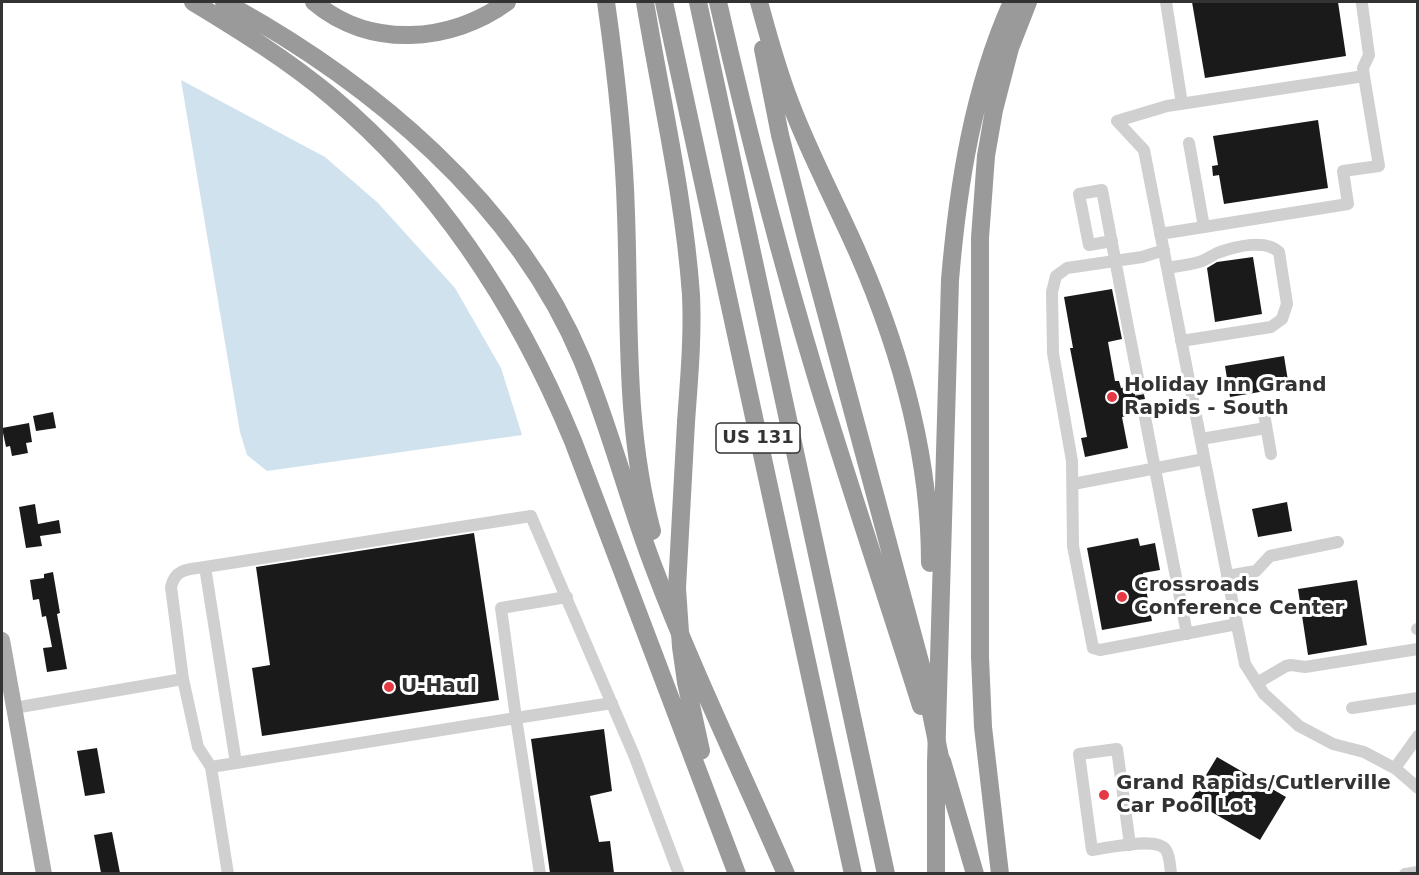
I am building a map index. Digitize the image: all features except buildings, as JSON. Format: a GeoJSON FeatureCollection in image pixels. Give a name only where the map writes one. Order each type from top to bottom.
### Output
{"type":"FeatureCollection","features":[{"type":"Feature","properties":{"kind":"highway"},"geometry":{"type":"LineString","coordinates":[[193,2],[286,61],[363,124],[437,205],[473,252],[503,299],[553,391],[737,873]]}},
{"type":"Feature","properties":{"kind":"highway"},"geometry":{"type":"LineString","coordinates":[[224,2],[305,51],[387,112],[453,170],[510,235],[555,304],[582,359],[691,677],[786,873]]}},
{"type":"Feature","properties":{"kind":"highway"},"geometry":{"type":"LineString","coordinates":[[314,2],[353,24],[369,30],[401,36],[437,33],[456,28],[476,21],[507,2]]}},
{"type":"Feature","properties":{"kind":"highway"},"geometry":{"type":"LineString","coordinates":[[606,2],[622,141],[630,394],[636,457],[657,552],[691,677],[705,768],[737,873]]}},
{"type":"Feature","properties":{"kind":"highway"},"geometry":{"type":"LineString","coordinates":[[645,2],[685,235],[691,295],[692,334],[677,557],[677,588],[681,647],[691,677]]}},
{"type":"Feature","properties":{"kind":"highway","name":"US 131"},"geometry":{"type":"LineString","coordinates":[[664,2],[853,873]]}},
{"type":"Feature","properties":{"kind":"highway","name":"US 131"},"geometry":{"type":"LineString","coordinates":[[698,2],[886,873]]}},
{"type":"Feature","properties":{"kind":"highway"},"geometry":{"type":"LineString","coordinates":[[718,2],[747,125],[818,383],[975,873]]}},
{"type":"Feature","properties":{"kind":"highway"},"geometry":{"type":"LineString","coordinates":[[754,2],[780,135],[922,669],[938,760]]}},
{"type":"Feature","properties":{"kind":"highway"},"geometry":{"type":"LineString","coordinates":[[759,2],[789,101],[857,252],[885,321],[901,370],[916,429],[926,491],[930,541],[938,760]]}},
{"type":"Feature","properties":{"kind":"highway"},"geometry":{"type":"LineString","coordinates":[[936,873],[950,304],[956,217],[965,158],[979,96],[1012,2]]}},
{"type":"Feature","properties":{"kind":"highway"},"geometry":{"type":"LineString","coordinates":[[1000,873],[983,727],[980,657],[980,238],[986,156],[994,110],[1010,48],[1028,2]]}},
{"type":"Feature","properties":{"kind":"main road"},"geometry":{"type":"LineString","coordinates":[[2,640],[44,873]]}},
{"type":"Feature","properties":{"kind":"street"},"geometry":{"type":"LineString","coordinates":[[1166,2],[1182,104]]}},
{"type":"Feature","properties":{"kind":"street"},"geometry":{"type":"LineString","coordinates":[[1160,234],[1348,204],[1343,171],[1378,166],[1363,68],[1369,55],[1362,4]]}},
{"type":"Feature","properties":{"kind":"street"},"geometry":{"type":"LineString","coordinates":[[1364,76],[1167,106],[1117,121],[1144,150],[1245,664],[1264,694],[1299,726],[1333,744],[1364,752],[1395,768],[1418,788]]}},
{"type":"Feature","properties":{"kind":"street"},"geometry":{"type":"LineString","coordinates":[[1189,143],[1204,226]]}},
{"type":"Feature","properties":{"kind":"street"},"geometry":{"type":"LineString","coordinates":[[1112,241],[1139,383]]}},
{"type":"Feature","properties":{"kind":"street"},"geometry":{"type":"LineString","coordinates":[[1167,268],[1200,262],[1220,252],[1250,246],[1274,247],[1279,252],[1287,304],[1282,319],[1270,327],[1181,341]]}},
{"type":"Feature","properties":{"kind":"street"},"geometry":{"type":"LineString","coordinates":[[1164,250],[1116,262],[1066,268],[1056,276],[1053,352],[1072,461],[1073,546],[1093,648],[1100,650],[1237,624]]}},
{"type":"Feature","properties":{"kind":"street"},"geometry":{"type":"LineString","coordinates":[[1143,407],[1187,634]]}},
{"type":"Feature","properties":{"kind":"street"},"geometry":{"type":"LineString","coordinates":[[1263,408],[1271,454]]}},
{"type":"Feature","properties":{"kind":"street"},"geometry":{"type":"LineString","coordinates":[[1201,439],[1266,428]]}},
{"type":"Feature","properties":{"kind":"street"},"geometry":{"type":"LineString","coordinates":[[1073,484],[1204,459]]}},
{"type":"Feature","properties":{"kind":"street"},"geometry":{"type":"LineString","coordinates":[[228,873],[211,767],[198,747],[183,679],[171,587],[173,579],[181,570],[531,516],[634,755],[679,873]]}},
{"type":"Feature","properties":{"kind":"street"},"geometry":{"type":"LineString","coordinates":[[1227,576],[1256,571],[1270,556],[1338,542]]}},
{"type":"Feature","properties":{"kind":"street"},"geometry":{"type":"LineString","coordinates":[[205,567],[236,763]]}},
{"type":"Feature","properties":{"kind":"street"},"geometry":{"type":"LineString","coordinates":[[540,873],[501,608],[567,597]]}},
{"type":"Feature","properties":{"kind":"street"},"geometry":{"type":"LineString","coordinates":[[1257,683],[1291,665],[1305,667],[1418,649]]}},
{"type":"Feature","properties":{"kind":"street"},"geometry":{"type":"LineString","coordinates":[[14,708],[183,679]]}},
{"type":"Feature","properties":{"kind":"street"},"geometry":{"type":"LineString","coordinates":[[1352,708],[1418,698]]}},
{"type":"Feature","properties":{"kind":"street"},"geometry":{"type":"LineString","coordinates":[[211,767],[612,703]]}},
{"type":"Feature","properties":{"kind":"street"},"geometry":{"type":"LineString","coordinates":[[1395,768],[1417,737]]}},
{"type":"Feature","properties":{"kind":"street"},"geometry":{"type":"LineString","coordinates":[[1130,844],[1117,749],[1079,754],[1092,850],[1149,843],[1165,848],[1171,873]]}},
{"type":"Feature","properties":{"kind":"street"},"geometry":{"type":"LineString","coordinates":[[1405,873],[1418,872]]}},
{"type":"Feature","properties":{"kind":"water"},"geometry":{"type":"Polygon","coordinates":[[[181,80],[325,157],[378,203],[455,288],[501,368],[522,435],[267,471],[247,455],[240,432],[181,80]]]}},
{"type":"Feature","properties":{"kind":"tunnel"},"geometry":{"type":"LineString","coordinates":[[1139,383],[1143,407]]}},
{"type":"Feature","properties":{"kind":"place","name":"Holiday Inn Grand Rapids - South"},"geometry":{"type":"Point","coordinates":[1112,397]}},
{"type":"Feature","properties":{"kind":"place","name":"Crossroads Conference Center"},"geometry":{"type":"Point","coordinates":[1122,597]}},
{"type":"Feature","properties":{"kind":"place","name":"U-Haul"},"geometry":{"type":"Point","coordinates":[389,687]}},
{"type":"Feature","properties":{"kind":"place","name":"Grand Rapids/Cutlerville Car Pool Lot"},"geometry":{"type":"Point","coordinates":[1104,795]}}]}
